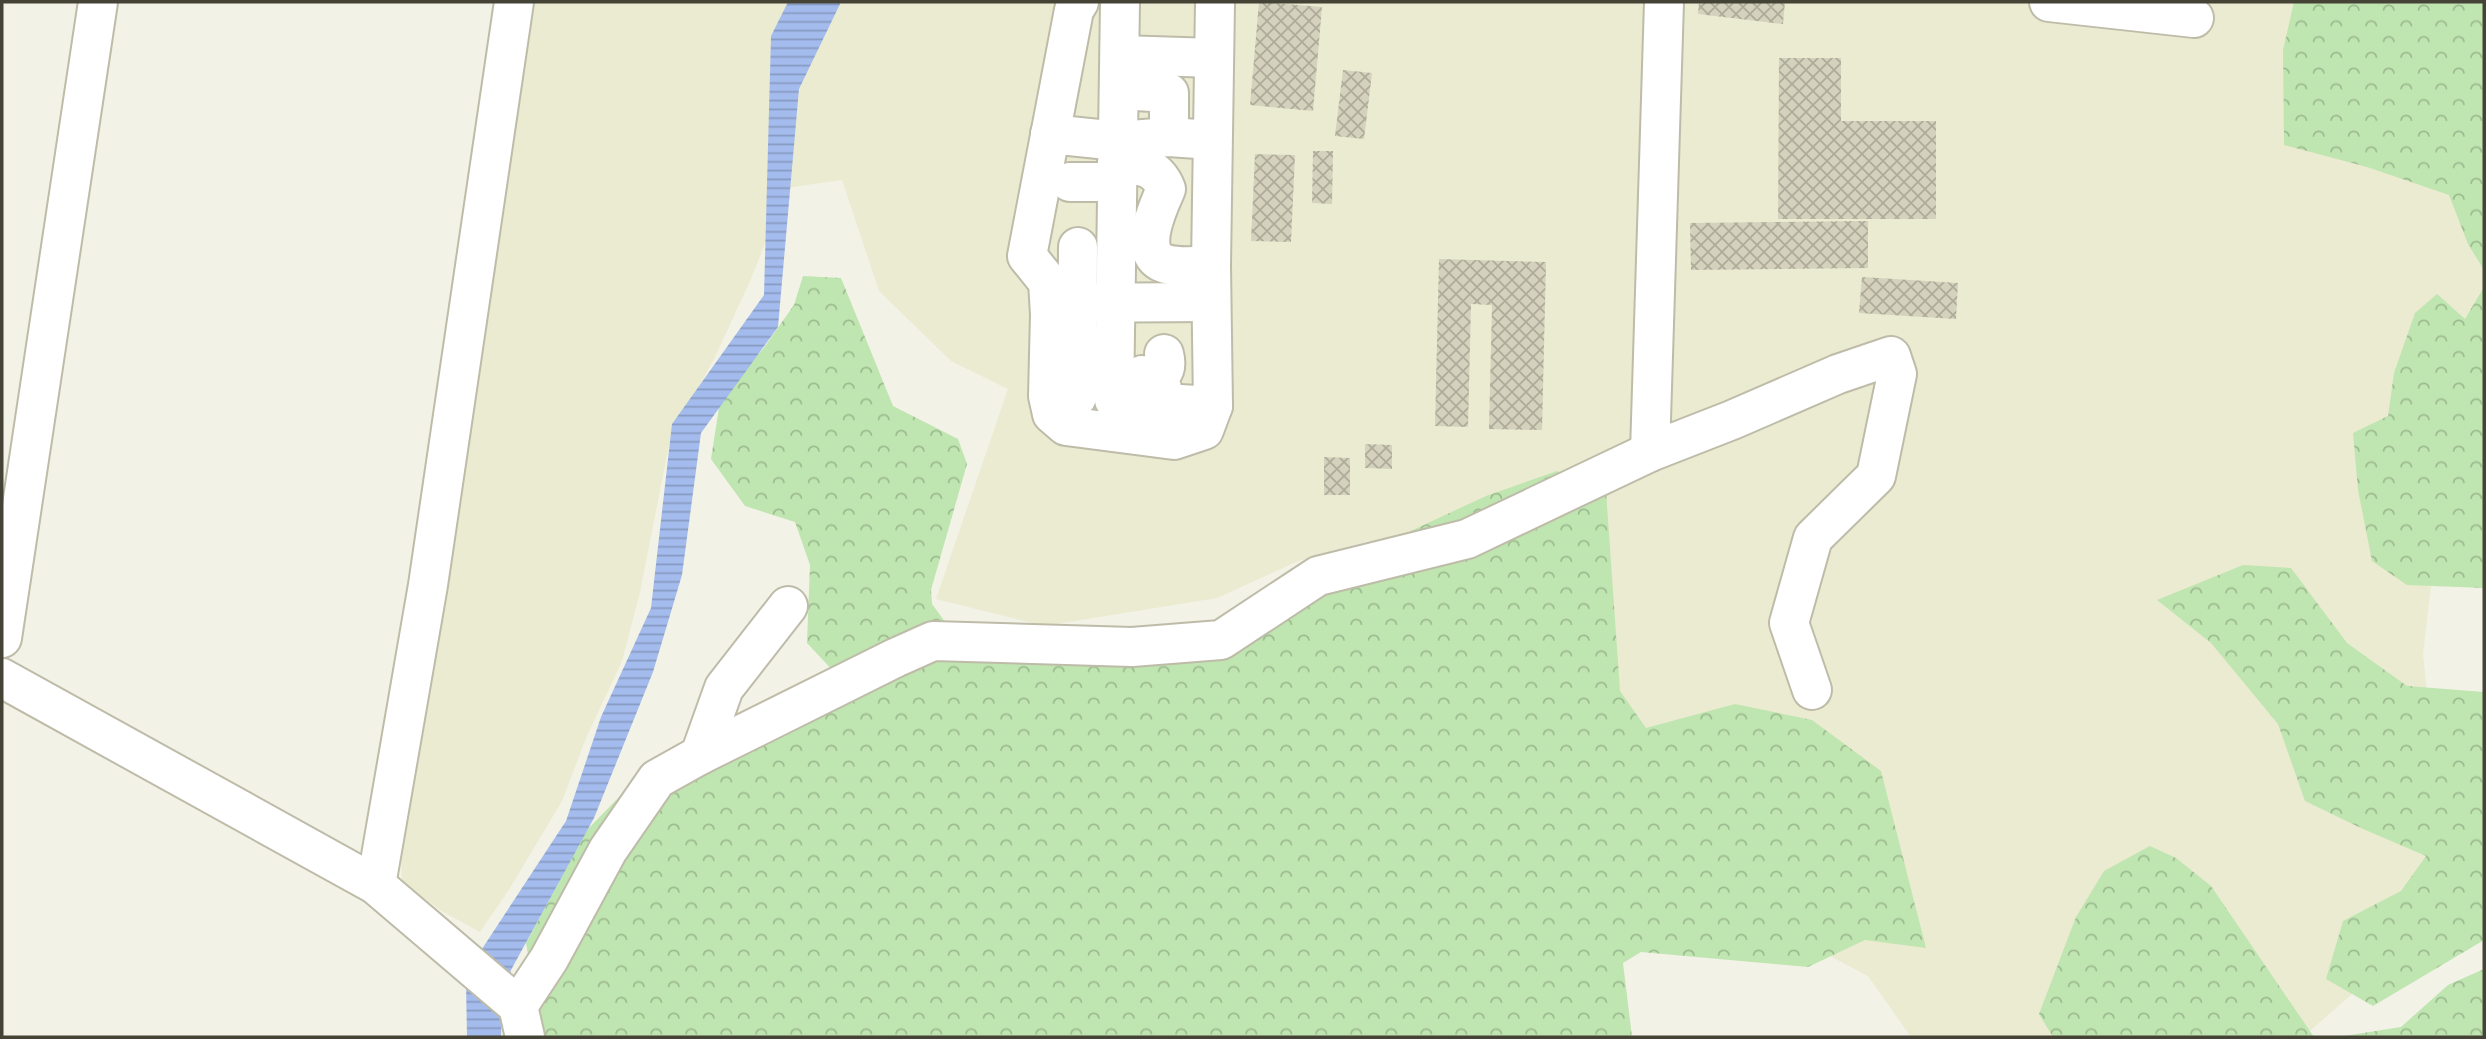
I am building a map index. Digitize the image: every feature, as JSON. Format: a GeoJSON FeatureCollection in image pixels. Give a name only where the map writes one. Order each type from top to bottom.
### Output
{"type":"FeatureCollection","features":[{"type":"Feature","properties":{"kind":"street"},"geometry":{"type":"LineString","coordinates":[[2,638],[98,2]]}},
{"type":"Feature","properties":{"kind":"street"},"geometry":{"type":"LineString","coordinates":[[376,885],[428,585],[514,2]]}},
{"type":"Feature","properties":{"kind":"street"},"geometry":{"type":"LineString","coordinates":[[1080,2],[1074,10],[1027,256],[1063,303],[1146,344],[1196,337],[1204,430],[1174,440],[1066,426],[1052,414],[1062,396],[1063,303],[1078,247],[1061,245],[1059,230],[1067,225],[1116,236]]}},
{"type":"Feature","properties":{"kind":"street"},"geometry":{"type":"LineString","coordinates":[[1120,2],[1116,236],[1146,344],[1142,388],[1200,400]]}},
{"type":"Feature","properties":{"kind":"street"},"geometry":{"type":"LineString","coordinates":[[1200,400],[1211,283],[1214,2]]}},
{"type":"Feature","properties":{"kind":"street"},"geometry":{"type":"LineString","coordinates":[[1650,452],[1664,2]]}},
{"type":"Feature","properties":{"kind":"street"},"geometry":{"type":"LineString","coordinates":[[2049,2],[2194,18]]}},
{"type":"Feature","properties":{"kind":"street"},"geometry":{"type":"LineString","coordinates":[[1119,72],[1166,43],[1214,58]]}},
{"type":"Feature","properties":{"kind":"street"},"geometry":{"type":"LineString","coordinates":[[1119,72],[1169,93],[1169,137]]}},
{"type":"Feature","properties":{"kind":"street"},"geometry":{"type":"LineString","coordinates":[[1050,134],[1117,162],[1143,166],[1160,175],[1166,189],[1151,226],[1154,257],[1163,264],[1211,283]]}},
{"type":"Feature","properties":{"kind":"street"},"geometry":{"type":"LineString","coordinates":[[1070,182],[1169,137],[1212,140]]}},
{"type":"Feature","properties":{"kind":"street"},"geometry":{"type":"LineString","coordinates":[[1114,400],[1146,344],[1211,283]]}},
{"type":"Feature","properties":{"kind":"street"},"geometry":{"type":"LineString","coordinates":[[2,678],[376,885],[466,962],[521,1022],[550,959],[608,850],[657,779],[895,658],[933,641],[1132,647],[1221,640],[1318,576],[1467,539],[1650,452],[1838,374],[1891,356],[1897,374],[1876,476],[1813,538],[1789,623],[1812,690]]}},
{"type":"Feature","properties":{"kind":"street"},"geometry":{"type":"LineString","coordinates":[[1062,396],[1114,400],[1200,400]]}},
{"type":"Feature","properties":{"kind":"street"},"geometry":{"type":"LineString","coordinates":[[700,755],[724,688],[788,606]]}},
{"type":"Feature","properties":{"kind":"shaded area"},"geometry":{"type":"Polygon","coordinates":[[[532,2],[2446,2],[2484,93],[2484,332],[2452,408],[2423,654],[2437,793],[2469,950],[2352,994],[2303,1037],[1911,1037],[1868,976],[1805,943],[1668,934],[1554,576],[1368,541],[1298,561],[1217,598],[1044,626],[936,599],[1008,389],[951,361],[879,291],[842,180],[771,190],[766,241],[750,281],[714,359],[670,440],[640,592],[622,661],[586,738],[562,801],[480,932],[440,910],[402,882],[400,830],[532,2]]]}},
{"type":"Feature","properties":{"kind":"green space"},"geometry":{"type":"Polygon","coordinates":[[[2294,2],[2484,2],[2484,270],[2468,244],[2449,195],[2367,167],[2284,145],[2283,50],[2294,2]]]}},
{"type":"Feature","properties":{"kind":"green space"},"geometry":{"type":"Polygon","coordinates":[[[803,276],[841,278],[893,406],[958,439],[967,464],[931,590],[932,604],[974,661],[1231,655],[1357,556],[1486,496],[1557,471],[1606,491],[1620,691],[1646,728],[1735,704],[1812,720],[1881,771],[1926,948],[1865,940],[1808,967],[1641,952],[1623,963],[1632,1037],[542,1037],[526,943],[587,830],[650,765],[837,675],[807,643],[810,565],[795,522],[745,506],[711,459],[721,395],[763,349],[794,305],[803,276]]]}},
{"type":"Feature","properties":{"kind":"green space"},"geometry":{"type":"Polygon","coordinates":[[[2484,287],[2484,588],[2407,585],[2372,561],[2358,490],[2353,433],[2388,416],[2394,373],[2415,313],[2437,294],[2465,319],[2484,287]]]}},
{"type":"Feature","properties":{"kind":"green space"},"geometry":{"type":"Polygon","coordinates":[[[2243,565],[2291,568],[2347,643],[2407,686],[2484,692],[2484,940],[2373,1006],[2326,979],[2343,921],[2401,891],[2426,856],[2305,801],[2278,724],[2211,643],[2157,600],[2243,565]]]}},
{"type":"Feature","properties":{"kind":"green space"},"geometry":{"type":"Polygon","coordinates":[[[2150,846],[2176,858],[2211,886],[2314,1037],[2053,1037],[2039,1014],[2076,917],[2104,871],[2150,846]]]}},
{"type":"Feature","properties":{"kind":"green space"},"geometry":{"type":"Polygon","coordinates":[[[2484,969],[2484,1037],[2338,1037],[2401,1027],[2448,985],[2484,969]]]}},
{"type":"Feature","properties":{"kind":"water"},"geometry":{"type":"Polygon","coordinates":[[[788,2],[841,2],[799,89],[778,327],[701,433],[682,575],[653,672],[594,818],[511,970],[502,1006],[501,1037],[467,1037],[466,983],[480,952],[566,821],[601,717],[651,608],[672,424],[764,295],[771,36],[788,2]]]}},
{"type":"Feature","properties":{"kind":"building"},"geometry":{"type":"Polygon","coordinates":[[[1259,2],[1322,7],[1313,111],[1250,105],[1259,2]]]}},
{"type":"Feature","properties":{"kind":"building"},"geometry":{"type":"Polygon","coordinates":[[[1699,2],[1785,2],[1783,24],[1698,14],[1699,2]]]}},
{"type":"Feature","properties":{"kind":"building"},"geometry":{"type":"Polygon","coordinates":[[[1779,58],[1841,58],[1841,121],[1936,121],[1936,219],[1778,219],[1779,58]]]}},
{"type":"Feature","properties":{"kind":"building"},"geometry":{"type":"Polygon","coordinates":[[[1343,70],[1372,73],[1364,139],[1335,136],[1343,70]]]}},
{"type":"Feature","properties":{"kind":"building"},"geometry":{"type":"Polygon","coordinates":[[[1313,151],[1333,151],[1332,204],[1312,203],[1313,151]]]}},
{"type":"Feature","properties":{"kind":"building"},"geometry":{"type":"Polygon","coordinates":[[[1255,154],[1295,155],[1291,242],[1251,241],[1255,154]]]}},
{"type":"Feature","properties":{"kind":"building"},"geometry":{"type":"Polygon","coordinates":[[[1868,221],[1868,268],[1691,270],[1690,223],[1868,221]]]}},
{"type":"Feature","properties":{"kind":"building"},"geometry":{"type":"Polygon","coordinates":[[[1439,259],[1546,262],[1542,430],[1489,429],[1492,305],[1471,304],[1468,427],[1435,426],[1439,259]]]}},
{"type":"Feature","properties":{"kind":"building"},"geometry":{"type":"Polygon","coordinates":[[[1862,277],[1958,283],[1956,319],[1859,313],[1862,277]]]}},
{"type":"Feature","properties":{"kind":"building"},"geometry":{"type":"Polygon","coordinates":[[[1365,444],[1392,445],[1392,469],[1365,468],[1365,444]]]}},
{"type":"Feature","properties":{"kind":"building"},"geometry":{"type":"Polygon","coordinates":[[[1324,457],[1350,458],[1350,495],[1324,495],[1324,457]]]}}]}
